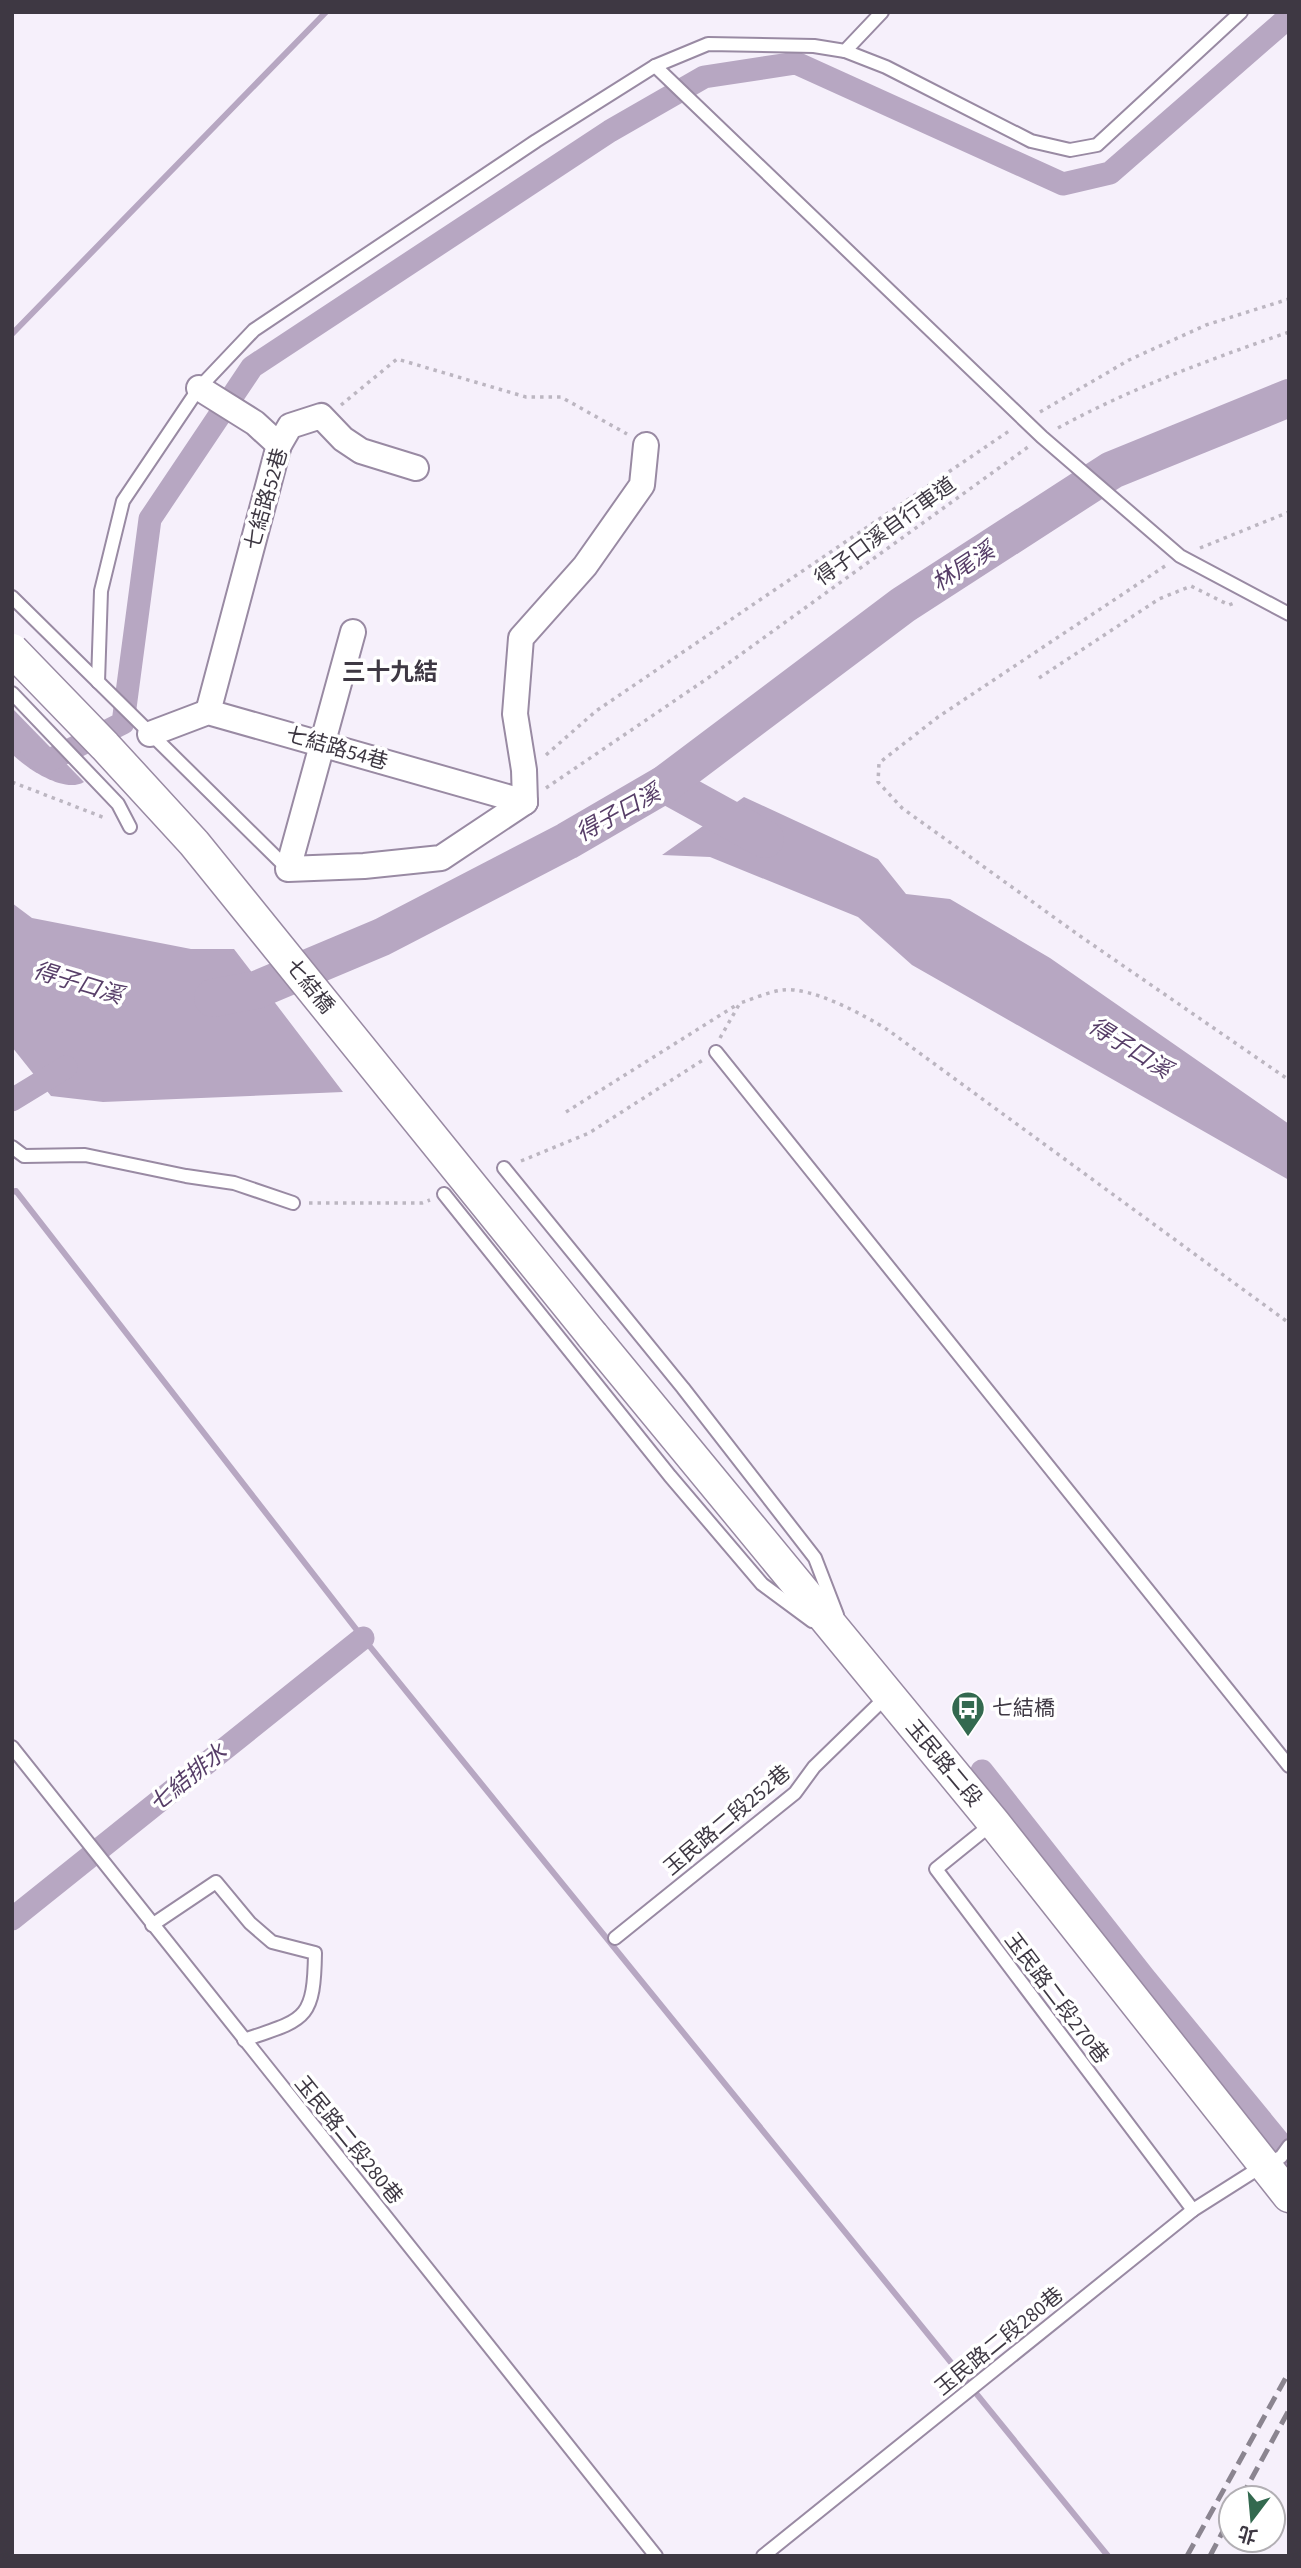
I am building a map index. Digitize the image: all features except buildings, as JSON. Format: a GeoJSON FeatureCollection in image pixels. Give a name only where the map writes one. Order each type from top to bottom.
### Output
{"type":"FeatureCollection","features":[{"type":"Feature","properties":{"kind":"street"},"geometry":{"type":"LineString","coordinates":[[199,388],[255,423],[279,445]]}},
{"type":"Feature","properties":{"kind":"street"},"geometry":{"type":"LineString","coordinates":[[321,416],[343,439],[360,451],[416,468]]}},
{"type":"Feature","properties":{"kind":"street","name":"七結路52巷"},"geometry":{"type":"LineString","coordinates":[[208,712],[279,445],[290,426],[321,416]]}},
{"type":"Feature","properties":{"kind":"street"},"geometry":{"type":"LineString","coordinates":[[353,632],[288,869],[363,866],[441,858],[525,802],[524,770],[514,714],[522,638],[585,566],[642,485],[646,445]]}},
{"type":"Feature","properties":{"kind":"street","name":"七結橋"},"geometry":{"type":"LineString","coordinates":[[12,650],[194,843],[592,1335]]}},
{"type":"Feature","properties":{"kind":"street"},"geometry":{"type":"LineString","coordinates":[[150,734],[208,712]]}},
{"type":"Feature","properties":{"kind":"street","name":"七結路54巷"},"geometry":{"type":"LineString","coordinates":[[208,712],[525,802]]}},
{"type":"Feature","properties":{"kind":"street","name":"玉民路二段"},"geometry":{"type":"LineString","coordinates":[[592,1335],[887,1696],[1277,2155],[1289,2196]]}},
{"type":"Feature","properties":{"kind":"lane"},"geometry":{"type":"LineString","coordinates":[[845,51],[882,12]]}},
{"type":"Feature","properties":{"kind":"lane"},"geometry":{"type":"LineString","coordinates":[[98,682],[102,591],[123,501],[199,388],[254,330],[536,141],[655,66],[708,44],[814,46],[845,51],[886,67],[1031,141],[1070,150],[1097,145],[1241,12]]}},
{"type":"Feature","properties":{"kind":"lane"},"geometry":{"type":"LineString","coordinates":[[655,66],[1023,421],[1180,556],[1289,614]]}},
{"type":"Feature","properties":{"kind":"lane"},"geometry":{"type":"LineString","coordinates":[[12,597],[288,869]]}},
{"type":"Feature","properties":{"kind":"lane"},"geometry":{"type":"LineString","coordinates":[[12,693],[118,804],[130,827]]}},
{"type":"Feature","properties":{"kind":"lane"},"geometry":{"type":"LineString","coordinates":[[716,1052],[1289,1766]]}},
{"type":"Feature","properties":{"kind":"lane"},"geometry":{"type":"LineString","coordinates":[[12,1147],[24,1156],[85,1155],[234,1183],[293,1203]]}},
{"type":"Feature","properties":{"kind":"lane"},"geometry":{"type":"LineString","coordinates":[[504,1168],[683,1388],[815,1558],[851,1651]]}},
{"type":"Feature","properties":{"kind":"lane"},"geometry":{"type":"LineString","coordinates":[[444,1194],[670,1476],[762,1584],[851,1651]]}},
{"type":"Feature","properties":{"kind":"lane","name":"玉民路二段252巷"},"geometry":{"type":"LineString","coordinates":[[615,1937],[795,1793],[814,1767],[887,1696]]}},
{"type":"Feature","properties":{"kind":"lane","name":"玉民路二段280巷"},"geometry":{"type":"LineString","coordinates":[[12,1747],[656,2556]]}},
{"type":"Feature","properties":{"kind":"lane","name":"玉民路二段270巷"},"geometry":{"type":"LineString","coordinates":[[994,1823],[936,1869],[1193,2210]]}},
{"type":"Feature","properties":{"kind":"lane"},"geometry":{"type":"LineString","coordinates":[[152,1925],[216,1882],[250,1923],[272,1942],[315,1953],[315,1980],[307,2009],[290,2024],[244,2039]]}},
{"type":"Feature","properties":{"kind":"lane","name":"玉民路二段280巷"},"geometry":{"type":"LineString","coordinates":[[763,2556],[1193,2210],[1277,2155]]}},
{"type":"Feature","properties":{"kind":"path"},"geometry":{"type":"LineString","coordinates":[[524,770],[554,749],[596,711],[1023,421],[1129,360],[1206,325],[1289,299]]}},
{"type":"Feature","properties":{"kind":"path","name":"得子口溪自行車道"},"geometry":{"type":"LineString","coordinates":[[525,802],[708,678],[1042,437],[1122,397],[1219,356],[1289,332]]}},
{"type":"Feature","properties":{"kind":"path"},"geometry":{"type":"LineString","coordinates":[[321,416],[333,411],[397,359],[526,397],[561,397],[646,445]]}},
{"type":"Feature","properties":{"kind":"path"},"geometry":{"type":"LineString","coordinates":[[1289,512],[1180,556],[938,717],[879,764],[878,782],[913,816],[1080,936],[1289,1080]]}},
{"type":"Feature","properties":{"kind":"path"},"geometry":{"type":"LineString","coordinates":[[1039,678],[1159,599],[1191,586],[1229,606],[1234,603],[1245,608]]}},
{"type":"Feature","properties":{"kind":"path"},"geometry":{"type":"LineString","coordinates":[[12,782],[130,827]]}},
{"type":"Feature","properties":{"kind":"path"},"geometry":{"type":"LineString","coordinates":[[566,1112],[740,1003],[783,990],[803,992],[858,1012],[899,1038],[1289,1322]]}},
{"type":"Feature","properties":{"kind":"path"},"geometry":{"type":"LineString","coordinates":[[716,1052],[723,1032],[740,1003]]}},
{"type":"Feature","properties":{"kind":"water"},"geometry":{"type":"Polygon","coordinates":[[[12,708],[84,782],[66,785],[56,782],[26,766],[12,754],[12,708]]]}},
{"type":"Feature","properties":{"kind":"water"},"geometry":{"type":"Polygon","coordinates":[[[744,797],[878,859],[906,894],[950,899],[1050,958],[1289,1124],[1289,1180],[912,965],[858,917],[710,857],[662,855],[744,797]]]}},
{"type":"Feature","properties":{"kind":"water"},"geometry":{"type":"Polygon","coordinates":[[[12,903],[32,918],[191,949],[234,949],[343,1092],[103,1102],[51,1096],[12,1047],[12,903]]]}},
{"type":"Feature","properties":{"kind":"waterway"},"geometry":{"type":"LineString","coordinates":[[12,334],[326,12]]}},
{"type":"Feature","properties":{"kind":"waterway"},"geometry":{"type":"LineString","coordinates":[[12,727],[46,762],[123,723],[150,519],[252,367],[610,131],[704,77],[796,63],[1063,184],[1110,173],[1289,17]]}},
{"type":"Feature","properties":{"kind":"waterway","name":"林尾溪"},"geometry":{"type":"LineString","coordinates":[[213,998],[256,990],[382,937],[567,841],[665,784],[903,605],[1112,470],[1289,398]]}},
{"type":"Feature","properties":{"kind":"waterway","name":"得子口溪"},"geometry":{"type":"LineString","coordinates":[[665,784],[765,839]]}},
{"type":"Feature","properties":{"kind":"waterway"},"geometry":{"type":"LineString","coordinates":[[12,1100],[66,1067]]}},
{"type":"Feature","properties":{"kind":"waterway"},"geometry":{"type":"LineString","coordinates":[[12,1192],[16,1191],[363,1638],[1108,2556]]}},
{"type":"Feature","properties":{"kind":"waterway","name":"七結排水"},"geometry":{"type":"LineString","coordinates":[[12,1919],[363,1638]]}},
{"type":"Feature","properties":{"kind":"waterway"},"geometry":{"type":"LineString","coordinates":[[982,1771],[1144,1977],[1289,2154]]}},
{"type":"Feature","properties":{"kind":"railway"},"geometry":{"type":"LineString","coordinates":[[1187,2556],[1289,2372]]}},
{"type":"Feature","properties":{"kind":"railway"},"geometry":{"type":"LineString","coordinates":[[1249,2484],[1289,2410]]}},
{"type":"Feature","properties":{"kind":"railway"},"geometry":{"type":"LineString","coordinates":[[1210,2556],[1217,2543]]}},
{"type":"Feature","properties":{"kind":"place","name":"七結橋"},"geometry":{"type":"Point","coordinates":[968,1738]}},
{"type":"Feature","properties":{"kind":"district","name":"三十九結"},"geometry":{"type":"Point","coordinates":[390,672]}}]}
